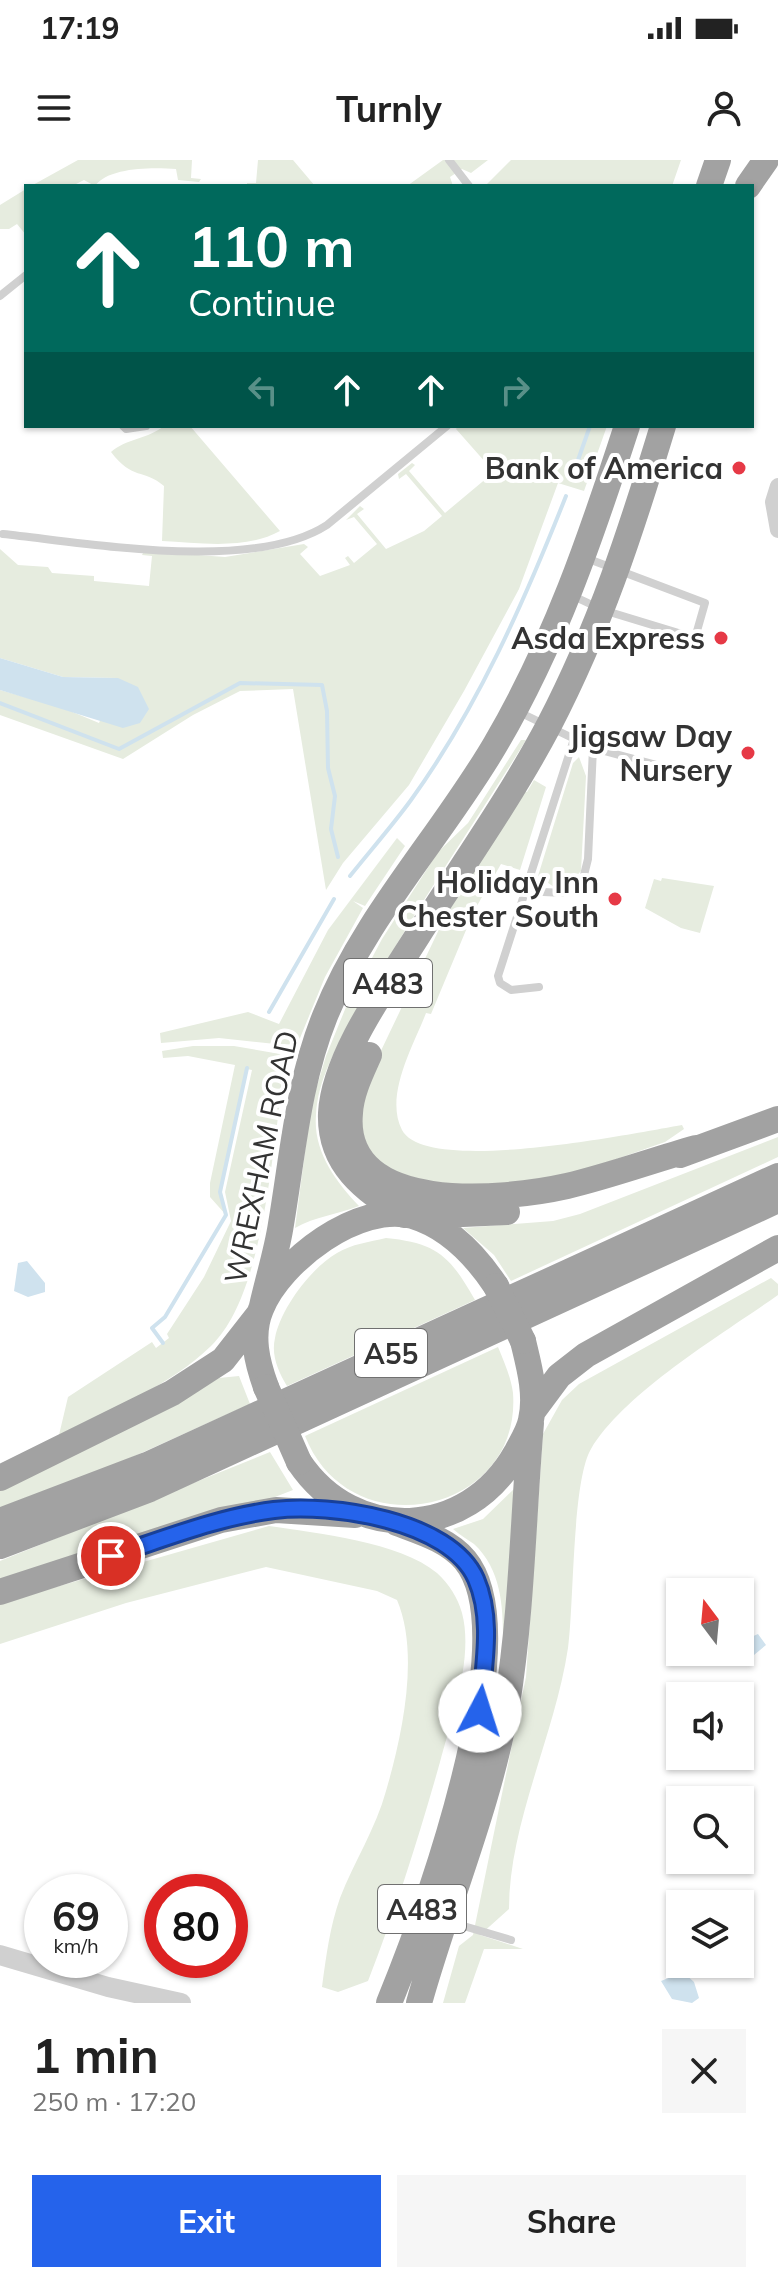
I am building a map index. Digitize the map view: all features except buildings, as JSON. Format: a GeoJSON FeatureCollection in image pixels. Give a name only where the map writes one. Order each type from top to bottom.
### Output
{"type":"FeatureCollection","features":[{"type":"Feature","properties":{"kind":"highway"},"geometry":{"type":"LineString","coordinates":[[710,184],[718,160]]}},
{"type":"Feature","properties":{"kind":"highway"},"geometry":{"type":"LineString","coordinates":[[749,184],[766,160]]}},
{"type":"Feature","properties":{"kind":"highway","name":"WREXHAM ROAD"},"geometry":{"type":"LineString","coordinates":[[260,1310],[281,1225],[298,1106],[324,1017],[345,970],[376,918],[448,816],[515,710],[571,595],[626,428]]}},
{"type":"Feature","properties":{"kind":"highway","name":"WREXHAM ROAD"},"geometry":{"type":"LineString","coordinates":[[532,1417],[532,1387],[523,1341],[482,1264],[454,1238],[363,1188],[345,1169],[333,1142],[331,1112],[338,1083],[386,986],[548,726],[618,572],[662,428]]}},
{"type":"Feature","properties":{"kind":"highway"},"geometry":{"type":"LineString","coordinates":[[386,986],[381,1026],[357,1082],[349,1114],[357,1149],[367,1166],[383,1179],[433,1195],[506,1197],[568,1186],[696,1148]]}},
{"type":"Feature","properties":{"kind":"highway"},"geometry":{"type":"LineString","coordinates":[[0,1478],[172,1393],[223,1360],[286,1275],[323,1238],[357,1222],[524,1210],[576,1197],[696,1148],[778,1119]]}},
{"type":"Feature","properties":{"kind":"highway","name":"A55"},"geometry":{"type":"LineString","coordinates":[[0,1521],[147,1465],[778,1176]]}},
{"type":"Feature","properties":{"kind":"highway","name":"A55"},"geometry":{"type":"LineString","coordinates":[[0,1546],[150,1489],[778,1200]]}},
{"type":"Feature","properties":{"kind":"highway"},"geometry":{"type":"LineString","coordinates":[[0,1592],[221,1520],[276,1510],[366,1516],[397,1523],[426,1519],[477,1499],[510,1463],[532,1417],[559,1376],[586,1355],[778,1248]]}},
{"type":"Feature","properties":{"kind":"highway"},"geometry":{"type":"LineString","coordinates":[[260,1310],[255,1342],[266,1387],[299,1462],[311,1480],[329,1496],[366,1516]]}},
{"type":"Feature","properties":{"kind":"highway","name":"A483"},"geometry":{"type":"LineString","coordinates":[[419,2003],[490,1781],[507,1704],[517,1617],[532,1417]]}},
{"type":"Feature","properties":{"kind":"highway","name":"A483"},"geometry":{"type":"LineString","coordinates":[[394,2000],[450,1825],[480,1711],[486,1621],[476,1579],[466,1561],[450,1546],[397,1523]]}},
{"type":"Feature","properties":{"kind":"street"},"geometry":{"type":"LineString","coordinates":[[778,486],[773,502],[778,530]]}},
{"type":"Feature","properties":{"kind":"street"},"geometry":{"type":"LineString","coordinates":[[0,1955],[108,1987],[181,2003]]}},
{"type":"Feature","properties":{"kind":"street"},"geometry":{"type":"LineString","coordinates":[[394,2000],[426,1977]]}},
{"type":"Feature","properties":{"kind":"lane"},"geometry":{"type":"LineString","coordinates":[[449,160],[467,184]]}},
{"type":"Feature","properties":{"kind":"lane"},"geometry":{"type":"LineString","coordinates":[[0,296],[24,277]]}},
{"type":"Feature","properties":{"kind":"lane"},"geometry":{"type":"LineString","coordinates":[[3,534],[178,550],[263,547],[321,530],[445,428]]}},
{"type":"Feature","properties":{"kind":"lane"},"geometry":{"type":"LineString","coordinates":[[571,595],[603,610],[695,638],[705,603],[584,558]]}},
{"type":"Feature","properties":{"kind":"lane"},"geometry":{"type":"LineString","coordinates":[[515,710],[593,748],[705,778]]}},
{"type":"Feature","properties":{"kind":"lane"},"geometry":{"type":"LineString","coordinates":[[539,987],[511,990],[504,987],[498,976],[574,739]]}},
{"type":"Feature","properties":{"kind":"lane"},"geometry":{"type":"LineString","coordinates":[[523,891],[564,893],[582,883],[588,859],[593,748]]}},
{"type":"Feature","properties":{"kind":"lane"},"geometry":{"type":"LineString","coordinates":[[444,1921],[511,1940]]}},
{"type":"Feature","properties":{"kind":"shaded area"},"geometry":{"type":"Polygon","coordinates":[[[78,160],[192,160],[191,178],[201,179],[199,182],[178,180],[176,169],[144,168],[110,175],[97,184],[84,180],[76,184],[35,184],[78,160]]]}},
{"type":"Feature","properties":{"kind":"shaded area"},"geometry":{"type":"Polygon","coordinates":[[[258,160],[293,160],[313,184],[247,184],[256,183],[258,160]]]}},
{"type":"Feature","properties":{"kind":"shaded area"},"geometry":{"type":"Polygon","coordinates":[[[443,160],[488,160],[471,173],[462,169],[450,177],[452,184],[410,184],[443,160]]]}},
{"type":"Feature","properties":{"kind":"shaded area"},"geometry":{"type":"Polygon","coordinates":[[[511,160],[681,160],[673,184],[487,184],[511,160]]]}},
{"type":"Feature","properties":{"kind":"shaded area"},"geometry":{"type":"Polygon","coordinates":[[[24,190],[24,233],[17,224],[9,229],[0,229],[0,205],[24,190]]]}},
{"type":"Feature","properties":{"kind":"shaded area"},"geometry":{"type":"Polygon","coordinates":[[[161,428],[192,428],[280,531],[238,543],[162,541],[164,486],[132,471],[111,452],[161,428]]]}},
{"type":"Feature","properties":{"kind":"shaded area"},"geometry":{"type":"Polygon","coordinates":[[[606,428],[584,491],[558,483],[519,589],[409,785],[343,863],[326,890],[293,689],[240,691],[193,715],[123,759],[0,715],[0,690],[63,708],[99,723],[118,678],[63,677],[0,658],[0,549],[18,565],[48,567],[52,573],[94,576],[94,581],[149,586],[152,556],[142,555],[144,551],[225,557],[304,544],[308,547],[300,554],[320,576],[350,565],[345,558],[348,556],[354,563],[377,544],[354,517],[346,520],[360,506],[364,509],[357,514],[386,549],[424,531],[442,516],[406,474],[399,479],[398,474],[412,463],[415,465],[409,471],[445,513],[494,472],[456,429],[606,428]]]}},
{"type":"Feature","properties":{"kind":"shaded area"},"geometry":{"type":"Polygon","coordinates":[[[521,740],[526,740],[351,1021],[322,1083],[316,1115],[318,1141],[327,1165],[359,1206],[295,1228],[311,1106],[326,1056],[346,1007],[382,939],[438,852],[468,823],[521,740]]]}},
{"type":"Feature","properties":{"kind":"shaded area"},"geometry":{"type":"Polygon","coordinates":[[[579,757],[586,776],[581,871],[566,887],[554,887],[538,876],[573,763],[579,757]]]}},
{"type":"Feature","properties":{"kind":"shaded area"},"geometry":{"type":"Polygon","coordinates":[[[534,780],[546,787],[520,870],[501,864],[474,911],[431,1014],[426,1013],[408,1055],[396,1101],[402,1130],[419,1143],[449,1150],[489,1151],[579,1142],[682,1125],[684,1129],[665,1142],[571,1175],[463,1189],[383,1170],[369,1148],[360,1119],[366,1082],[444,919],[522,790],[527,792],[534,780]]]}},
{"type":"Feature","properties":{"kind":"shaded area"},"geometry":{"type":"Polygon","coordinates":[[[397,838],[405,846],[365,906],[353,901],[363,908],[325,977],[298,1043],[285,1045],[219,1038],[161,1043],[160,1033],[248,1012],[279,1024],[328,930],[397,838]]]}},
{"type":"Feature","properties":{"kind":"shaded area"},"geometry":{"type":"Polygon","coordinates":[[[662,878],[714,886],[700,933],[681,928],[645,908],[654,879],[661,881],[662,878]]]}},
{"type":"Feature","properties":{"kind":"shaded area"},"geometry":{"type":"Polygon","coordinates":[[[193,1046],[234,1046],[280,1054],[286,1062],[264,1212],[244,1290],[230,1321],[211,1346],[195,1360],[139,1396],[59,1435],[68,1397],[152,1342],[156,1348],[169,1338],[167,1334],[204,1277],[231,1221],[225,1192],[252,1070],[247,1069],[220,1192],[226,1215],[210,1197],[210,1183],[235,1065],[188,1056],[163,1058],[162,1051],[193,1046]]]}},
{"type":"Feature","properties":{"kind":"shaded area"},"geometry":{"type":"Polygon","coordinates":[[[778,1137],[778,1157],[511,1281],[494,1255],[463,1228],[553,1221],[580,1214],[778,1137]]]}},
{"type":"Feature","properties":{"kind":"shaded area"},"geometry":{"type":"Polygon","coordinates":[[[386,1238],[418,1244],[440,1254],[458,1272],[475,1300],[287,1386],[276,1363],[274,1344],[278,1326],[290,1302],[317,1268],[337,1253],[386,1238]]]}},
{"type":"Feature","properties":{"kind":"shaded area"},"geometry":{"type":"Polygon","coordinates":[[[771,1278],[778,1284],[778,1295],[651,1386],[627,1406],[591,1449],[580,1488],[570,1628],[562,1681],[516,1844],[509,1909],[480,1935],[523,1949],[484,1949],[465,2003],[443,2003],[459,1946],[473,1935],[526,1677],[543,1434],[562,1400],[579,1384],[771,1278]]]}},
{"type":"Feature","properties":{"kind":"shaded area"},"geometry":{"type":"Polygon","coordinates":[[[498,1347],[513,1393],[508,1434],[491,1467],[463,1490],[429,1503],[393,1504],[358,1494],[327,1472],[305,1436],[498,1347]]]}},
{"type":"Feature","properties":{"kind":"shaded area"},"geometry":{"type":"Polygon","coordinates":[[[239,1376],[250,1404],[97,1473],[0,1510],[0,1490],[155,1415],[219,1378],[239,1376]]]}},
{"type":"Feature","properties":{"kind":"shaded area"},"geometry":{"type":"Polygon","coordinates":[[[270,1452],[293,1490],[0,1584],[0,1561],[270,1452]]]}},
{"type":"Feature","properties":{"kind":"shaded area"},"geometry":{"type":"Polygon","coordinates":[[[514,1489],[503,1659],[500,1598],[492,1569],[474,1544],[453,1529],[483,1519],[514,1489]]]}},
{"type":"Feature","properties":{"kind":"shaded area"},"geometry":{"type":"Polygon","coordinates":[[[269,1526],[357,1540],[421,1562],[437,1573],[452,1592],[460,1607],[465,1631],[463,1669],[455,1708],[407,1873],[368,1981],[338,1992],[322,1987],[334,1920],[340,1898],[382,1805],[403,1721],[407,1645],[397,1600],[377,1591],[266,1567],[126,1603],[0,1644],[0,1603],[269,1526]]]}},
{"type":"Feature","properties":{"kind":"water"},"geometry":{"type":"Polygon","coordinates":[[[0,658],[63,677],[118,678],[138,687],[149,709],[140,723],[123,728],[0,690],[0,658]]]}},
{"type":"Feature","properties":{"kind":"water"},"geometry":{"type":"Polygon","coordinates":[[[27,1261],[45,1283],[45,1292],[28,1297],[14,1291],[18,1263],[27,1261]]]}},
{"type":"Feature","properties":{"kind":"water"},"geometry":{"type":"Polygon","coordinates":[[[758,1634],[766,1645],[754,1655],[754,1636],[758,1634]]]}},
{"type":"Feature","properties":{"kind":"water"},"geometry":{"type":"Polygon","coordinates":[[[690,1978],[699,1998],[692,2003],[672,1999],[661,1981],[690,1978]]]}},
{"type":"Feature","properties":{"kind":"waterway"},"geometry":{"type":"LineString","coordinates":[[572,477],[589,428]]}},
{"type":"Feature","properties":{"kind":"waterway"},"geometry":{"type":"LineString","coordinates":[[350,876],[411,800],[458,728],[498,653],[566,496]]}},
{"type":"Feature","properties":{"kind":"waterway"},"geometry":{"type":"LineString","coordinates":[[0,703],[119,749],[240,683],[322,685],[327,711],[328,768],[335,796],[331,829],[338,857]]}},
{"type":"Feature","properties":{"kind":"waterway"},"geometry":{"type":"LineString","coordinates":[[269,1012],[334,899]]}},
{"type":"Feature","properties":{"kind":"waterway"},"geometry":{"type":"LineString","coordinates":[[163,1343],[152,1328],[165,1317],[226,1215],[220,1192],[247,1068]]}},
{"type":"Feature","properties":{"kind":"place","name":"Bank of America"},"geometry":{"type":"Point","coordinates":[739,468]}},
{"type":"Feature","properties":{"kind":"place","name":"Asda Express"},"geometry":{"type":"Point","coordinates":[721,638]}},
{"type":"Feature","properties":{"kind":"place","name":"Jigsaw Day Nursery"},"geometry":{"type":"Point","coordinates":[748,753]}},
{"type":"Feature","properties":{"kind":"place","name":"Holiday Inn Chester South"},"geometry":{"type":"Point","coordinates":[615,899]}},
{"type":"Feature","properties":{"kind":"route"},"geometry":{"type":"LineString","coordinates":[[111,1556],[221,1520],[276,1510],[366,1516],[429,1535],[450,1546],[466,1561],[482,1598],[486,1621],[480,1711]]}}]}
